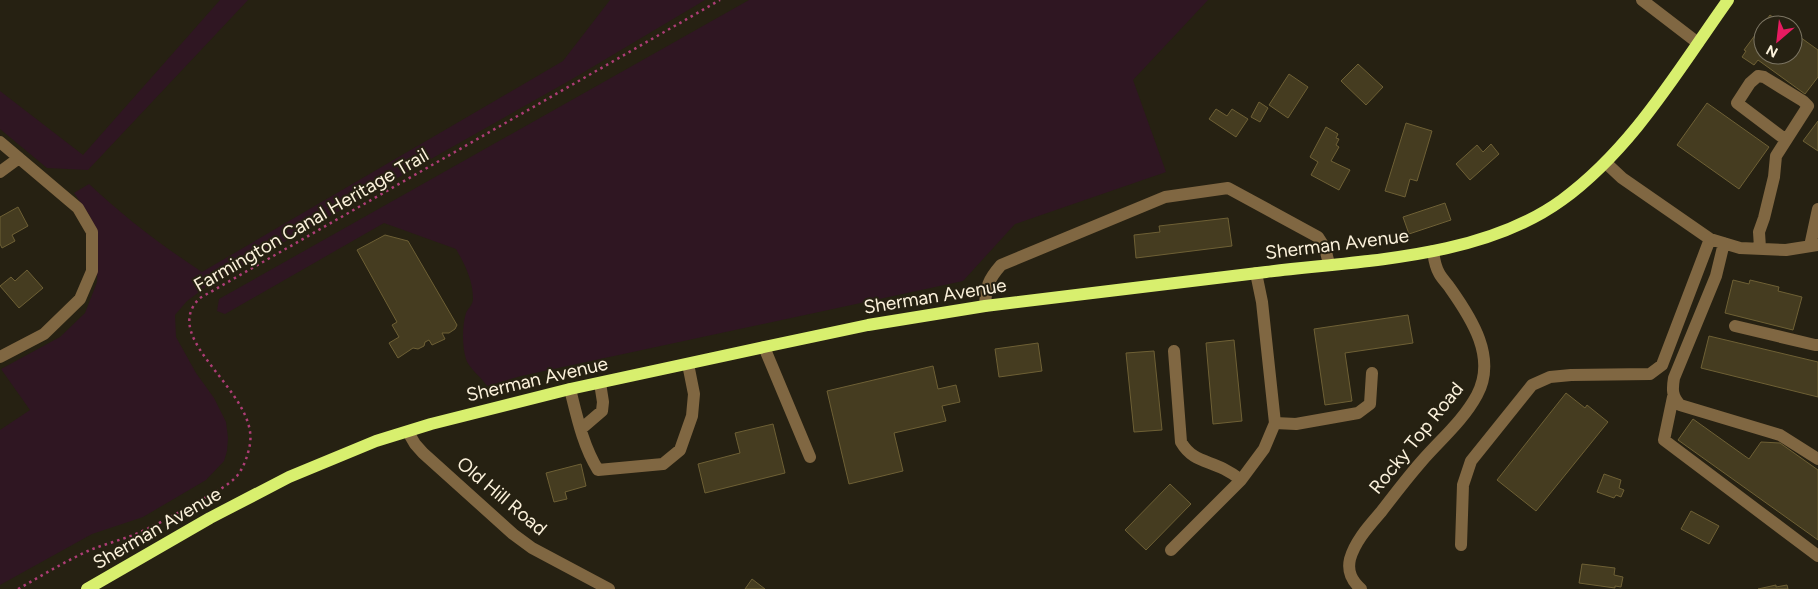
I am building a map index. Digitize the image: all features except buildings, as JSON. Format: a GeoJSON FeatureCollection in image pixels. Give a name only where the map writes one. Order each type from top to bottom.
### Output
{"type":"FeatureCollection","features":[{"type":"Feature","properties":{"kind":"main road","name":"Sherman Avenue"},"geometry":{"type":"LineString","coordinates":[[88,589],[210,518],[274,484],[376,441],[470,413],[868,325],[985,306],[1433,251],[1454,248],[1483,239],[1512,228],[1560,201],[1606,163],[1627,141],[1728,0]]}},
{"type":"Feature","properties":{"kind":"street"},"geometry":{"type":"LineString","coordinates":[[1642,0],[1698,43]]}},
{"type":"Feature","properties":{"kind":"street"},"geometry":{"type":"LineString","coordinates":[[1760,248],[1760,232],[1772,185],[1776,156],[1808,106],[1764,77],[1758,76],[1750,83],[1737,103],[1786,140]]}},
{"type":"Feature","properties":{"kind":"street"},"geometry":{"type":"LineString","coordinates":[[0,142],[78,208],[92,232],[92,271],[80,299],[44,334],[0,357]]}},
{"type":"Feature","properties":{"kind":"street"},"geometry":{"type":"LineString","coordinates":[[0,172],[19,158]]}},
{"type":"Feature","properties":{"kind":"street"},"geometry":{"type":"LineString","coordinates":[[1606,163],[1622,178],[1710,239],[1740,248],[1786,250],[1815,248],[1818,209]]}},
{"type":"Feature","properties":{"kind":"street"},"geometry":{"type":"LineString","coordinates":[[985,306],[986,289],[990,278],[1000,265],[1165,197],[1228,188],[1318,237],[1325,248],[1329,264]]}},
{"type":"Feature","properties":{"kind":"street"},"geometry":{"type":"LineString","coordinates":[[1461,544],[1462,485],[1471,461],[1532,385],[1550,377],[1650,374],[1662,365],[1710,239]]}},
{"type":"Feature","properties":{"kind":"street"},"geometry":{"type":"LineString","coordinates":[[1724,243],[1716,276],[1674,378],[1673,397],[1664,440],[1818,556]]}},
{"type":"Feature","properties":{"kind":"street","name":"Rocky Top Road"},"geometry":{"type":"LineString","coordinates":[[1361,589],[1349,573],[1354,548],[1421,462],[1470,407],[1478,394],[1484,375],[1485,368],[1481,342],[1472,322],[1450,287],[1439,274],[1433,251]]}},
{"type":"Feature","properties":{"kind":"street"},"geometry":{"type":"LineString","coordinates":[[1171,550],[1241,480],[1264,449],[1274,423],[1262,302],[1256,273]]}},
{"type":"Feature","properties":{"kind":"street"},"geometry":{"type":"LineString","coordinates":[[1735,326],[1818,345]]}},
{"type":"Feature","properties":{"kind":"street"},"geometry":{"type":"LineString","coordinates":[[764,347],[810,457]]}},
{"type":"Feature","properties":{"kind":"street"},"geometry":{"type":"LineString","coordinates":[[1174,351],[1182,442],[1186,450],[1192,456],[1223,468],[1241,480]]}},
{"type":"Feature","properties":{"kind":"street"},"geometry":{"type":"LineString","coordinates":[[570,390],[581,429],[598,470],[663,464],[680,450],[692,416],[694,394],[688,364]]}},
{"type":"Feature","properties":{"kind":"street"},"geometry":{"type":"LineString","coordinates":[[1274,423],[1296,424],[1358,413],[1370,404],[1372,373]]}},
{"type":"Feature","properties":{"kind":"street"},"geometry":{"type":"LineString","coordinates":[[581,429],[602,411],[603,402],[600,383]]}},
{"type":"Feature","properties":{"kind":"street"},"geometry":{"type":"LineString","coordinates":[[1673,397],[1680,405],[1780,434],[1818,459]]}},
{"type":"Feature","properties":{"kind":"street","name":"Old Hill Road"},"geometry":{"type":"LineString","coordinates":[[408,432],[423,453],[513,534],[532,548],[609,589]]}},
{"type":"Feature","properties":{"kind":"path","name":"Farmington Canal Heritage Trail"},"geometry":{"type":"LineString","coordinates":[[18,589],[66,561],[154,526],[212,494],[237,476],[245,461],[250,443],[248,422],[233,394],[199,350],[190,333],[189,316],[192,308],[200,298],[720,0]]}},
{"type":"Feature","properties":{"kind":"shaded area"},"geometry":{"type":"Polygon","coordinates":[[[220,0],[248,0],[88,170],[47,168],[0,129],[0,91],[83,155],[220,0]]]}},
{"type":"Feature","properties":{"kind":"shaded area"},"geometry":{"type":"Polygon","coordinates":[[[610,0],[705,0],[574,78],[210,284],[187,301],[175,315],[176,337],[196,373],[214,398],[226,422],[228,438],[224,461],[206,480],[143,517],[92,534],[0,585],[0,430],[30,410],[1,369],[60,337],[85,313],[97,282],[98,246],[90,216],[74,193],[89,184],[143,230],[202,272],[563,61],[610,0]]]}},
{"type":"Feature","properties":{"kind":"shaded area"},"geometry":{"type":"Polygon","coordinates":[[[749,0],[1208,0],[1133,80],[1166,172],[1015,224],[963,281],[521,376],[487,386],[469,365],[465,354],[463,330],[466,313],[473,301],[473,292],[468,273],[456,249],[384,223],[225,314],[217,311],[219,299],[749,0]]]}}]}
